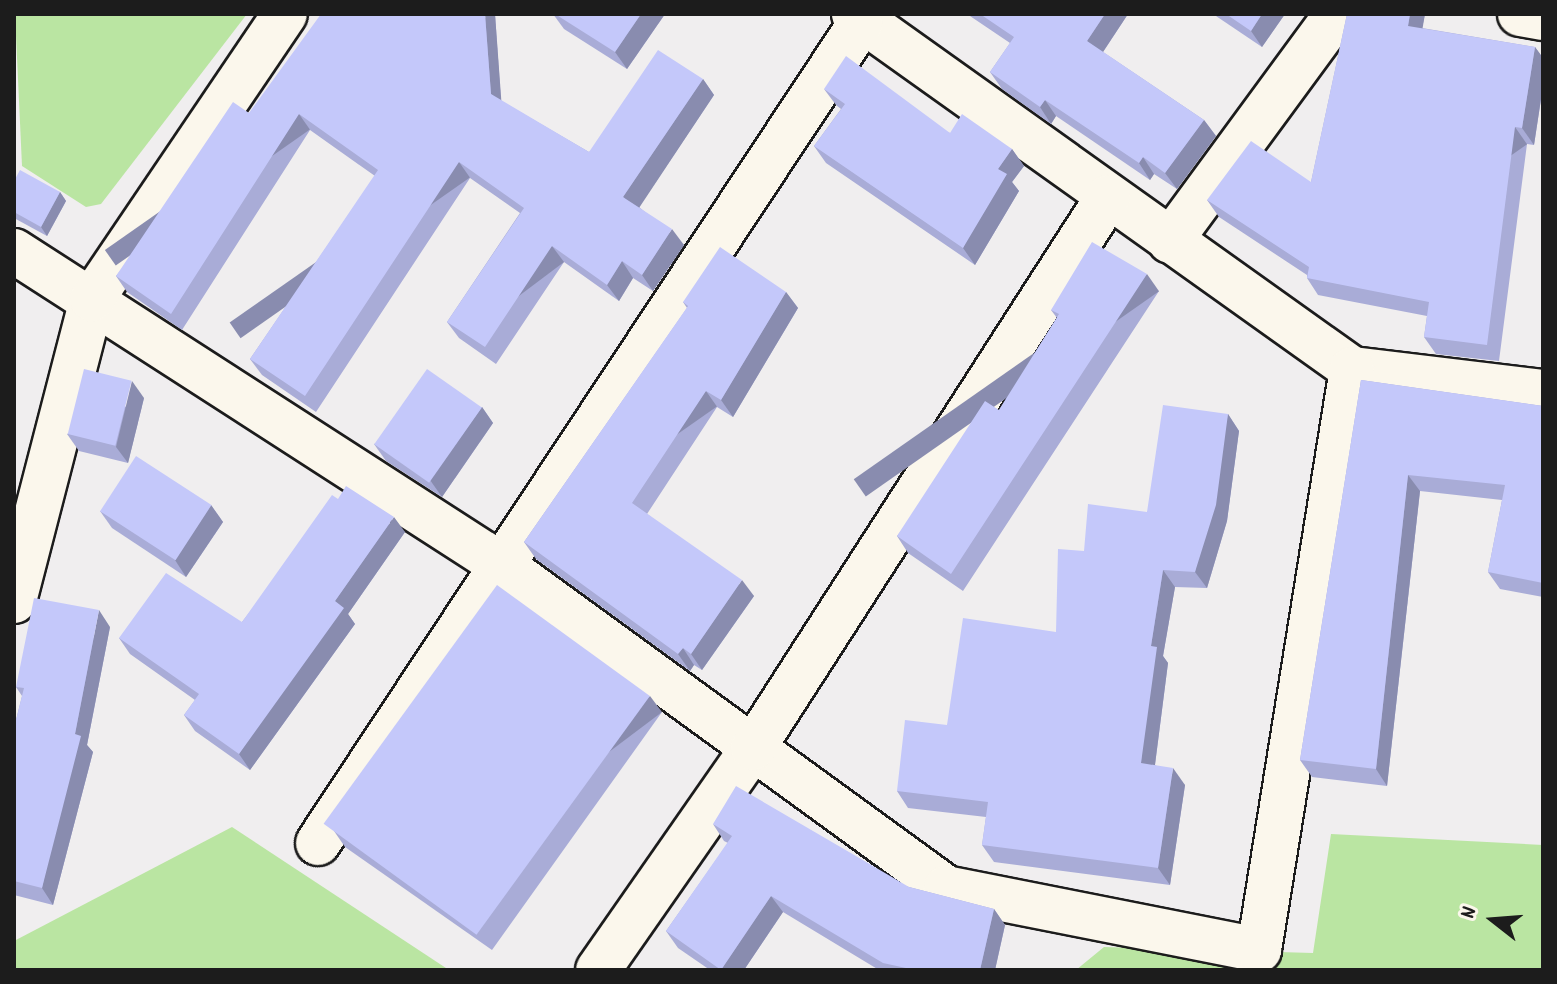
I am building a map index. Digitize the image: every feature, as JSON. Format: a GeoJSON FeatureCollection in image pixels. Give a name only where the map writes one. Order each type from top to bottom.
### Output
{"type":"FeatureCollection","features":[{"type":"Feature","properties":{"kind":"street"},"geometry":{"type":"LineString","coordinates":[[14,601],[32,464],[92,299],[285,14]]}},
{"type":"Feature","properties":{"kind":"street"},"geometry":{"type":"LineString","coordinates":[[1170,241],[1337,14]]}},
{"type":"Feature","properties":{"kind":"street"},"geometry":{"type":"LineString","coordinates":[[1520,14],[1543,18]]}},
{"type":"Feature","properties":{"kind":"street"},"geometry":{"type":"LineString","coordinates":[[318,843],[506,568],[857,19],[1352,369],[1543,392]]}},
{"type":"Feature","properties":{"kind":"street"},"geometry":{"type":"LineString","coordinates":[[598,970],[753,748],[1108,197]]}},
{"type":"Feature","properties":{"kind":"street"},"geometry":{"type":"LineString","coordinates":[[14,251],[506,568],[946,888],[1259,950],[1352,369]]}},
{"type":"Feature","properties":{"kind":"green space"},"geometry":{"type":"Polygon","coordinates":[[[15,14],[247,14],[101,204],[86,207],[22,166],[15,14]]]}},
{"type":"Feature","properties":{"kind":"green space"},"geometry":{"type":"Polygon","coordinates":[[[232,827],[449,970],[14,970],[14,941],[232,827]]]}},
{"type":"Feature","properties":{"kind":"green space"},"geometry":{"type":"Polygon","coordinates":[[[1331,834],[1543,845],[1543,970],[1076,970],[1104,947],[1313,953],[1331,834]]]}},
{"type":"Feature","properties":{"kind":"building"},"geometry":{"type":"Polygon","coordinates":[[[321,14],[485,14],[491,94],[589,152],[658,50],[703,79],[623,197],[672,229],[642,275],[622,261],[607,285],[552,246],[485,347],[447,322],[524,208],[459,162],[305,396],[250,359],[378,170],[299,114],[171,314],[116,276],[233,102],[249,113],[321,14]]]}},
{"type":"Feature","properties":{"kind":"building"},"geometry":{"type":"Polygon","coordinates":[[[555,14],[641,14],[615,52],[555,14]]]}},
{"type":"Feature","properties":{"kind":"building"},"geometry":{"type":"Polygon","coordinates":[[[980,14],[1105,14],[1087,41],[1204,120],[1165,173],[1143,157],[1139,163],[1045,100],[1040,107],[990,72],[1014,37],[980,14]]]}},
{"type":"Feature","properties":{"kind":"building"},"geometry":{"type":"Polygon","coordinates":[[[1226,14],[1262,14],[1251,31],[1226,14]]]}},
{"type":"Feature","properties":{"kind":"building"},"geometry":{"type":"Polygon","coordinates":[[[1347,14],[1410,14],[1408,26],[1535,47],[1522,128],[1515,127],[1487,345],[1424,337],[1429,302],[1307,278],[1309,267],[1207,200],[1251,141],[1311,182],[1347,14]]]}},
{"type":"Feature","properties":{"kind":"building"},"geometry":{"type":"Polygon","coordinates":[[[846,56],[950,133],[962,114],[1012,149],[998,169],[1007,174],[963,248],[814,146],[845,104],[824,89],[846,56]]]}},
{"type":"Feature","properties":{"kind":"building"},"geometry":{"type":"Polygon","coordinates":[[[20,170],[60,192],[41,227],[14,212],[14,181],[20,170]]]}},
{"type":"Feature","properties":{"kind":"building"},"geometry":{"type":"Polygon","coordinates":[[[1092,242],[1147,274],[951,574],[897,536],[985,401],[999,410],[1059,314],[1051,310],[1092,242]]]}},
{"type":"Feature","properties":{"kind":"building"},"geometry":{"type":"Polygon","coordinates":[[[720,247],[786,292],[721,400],[706,391],[632,503],[742,580],[691,654],[683,648],[678,654],[524,542],[688,306],[683,302],[720,247]]]}},
{"type":"Feature","properties":{"kind":"building"},"geometry":{"type":"Polygon","coordinates":[[[84,369],[132,381],[115,446],[68,434],[84,369]]]}},
{"type":"Feature","properties":{"kind":"building"},"geometry":{"type":"Polygon","coordinates":[[[427,369],[482,407],[429,483],[374,444],[427,369]]]}},
{"type":"Feature","properties":{"kind":"building"},"geometry":{"type":"Polygon","coordinates":[[[1361,380],[1543,406],[1543,583],[1488,572],[1505,485],[1408,475],[1376,769],[1300,760],[1361,380]]]}},
{"type":"Feature","properties":{"kind":"building"},"geometry":{"type":"Polygon","coordinates":[[[1163,405],[1228,414],[1216,505],[1195,572],[1163,570],[1151,646],[1157,647],[1141,763],[1173,768],[1158,868],[982,845],[988,802],[897,791],[905,720],[947,725],[963,618],[1056,632],[1058,549],[1084,551],[1088,504],[1147,512],[1163,405]]]}},
{"type":"Feature","properties":{"kind":"building"},"geometry":{"type":"Polygon","coordinates":[[[136,456],[211,505],[176,560],[100,511],[136,456]]]}},
{"type":"Feature","properties":{"kind":"building"},"geometry":{"type":"Polygon","coordinates":[[[346,486],[394,517],[335,601],[344,608],[239,754],[184,715],[199,694],[119,638],[166,573],[242,622],[332,495],[338,499],[346,486]]]}},
{"type":"Feature","properties":{"kind":"building"},"geometry":{"type":"Polygon","coordinates":[[[497,585],[650,696],[477,935],[324,824],[497,585]]]}},
{"type":"Feature","properties":{"kind":"building"},"geometry":{"type":"Polygon","coordinates":[[[34,598],[99,610],[75,734],[81,736],[42,888],[14,881],[14,728],[24,688],[16,687],[34,598]]]}},
{"type":"Feature","properties":{"kind":"building"},"geometry":{"type":"Polygon","coordinates":[[[736,786],[909,887],[994,909],[980,970],[915,970],[883,963],[771,896],[721,970],[666,931],[732,836],[713,824],[736,786]]]}}]}
